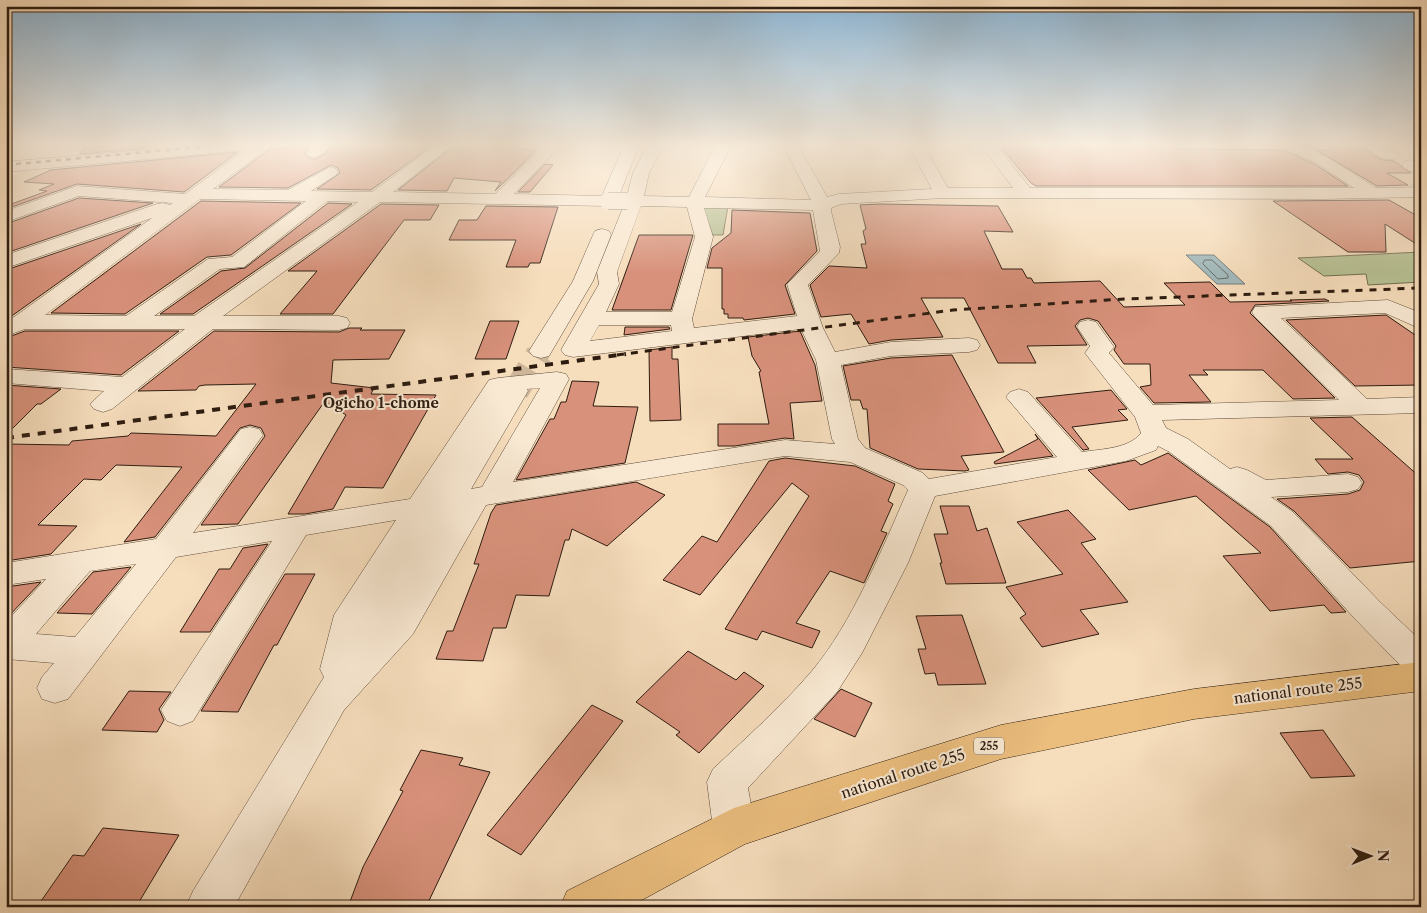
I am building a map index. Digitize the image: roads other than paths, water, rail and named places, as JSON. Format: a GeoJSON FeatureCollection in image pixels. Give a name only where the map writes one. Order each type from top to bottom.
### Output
{"type":"FeatureCollection","features":[{"type":"Feature","properties":{"kind":"highway","name":"national route 255"},"geometry":{"type":"LineString","coordinates":[[583,907],[734,828],[1001,742],[1194,704],[1421,676]]}},
{"type":"Feature","properties":{"kind":"street"},"geometry":{"type":"LineString","coordinates":[[10,327],[205,188]]}},
{"type":"Feature","properties":{"kind":"street"},"geometry":{"type":"LineString","coordinates":[[292,195],[304,188]]}},
{"type":"Feature","properties":{"kind":"street"},"geometry":{"type":"LineString","coordinates":[[103,404],[128,386],[204,322],[389,188]]}},
{"type":"Feature","properties":{"kind":"street"},"geometry":{"type":"LineString","coordinates":[[500,199],[511,188]]}},
{"type":"Feature","properties":{"kind":"street"},"geometry":{"type":"LineString","coordinates":[[608,201],[614,188]]}},
{"type":"Feature","properties":{"kind":"street"},"geometry":{"type":"LineString","coordinates":[[541,351],[583,281],[614,206],[625,188]]}},
{"type":"Feature","properties":{"kind":"street"},"geometry":{"type":"LineString","coordinates":[[636,188],[607,272],[609,284],[573,350],[682,327]]}},
{"type":"Feature","properties":{"kind":"street"},"geometry":{"type":"LineString","coordinates":[[682,327],[704,237],[694,203],[702,188]]}},
{"type":"Feature","properties":{"kind":"street"},"geometry":{"type":"LineString","coordinates":[[813,188],[823,205],[822,211],[830,247],[829,254],[797,284],[809,321],[828,360],[845,439],[855,454]]}},
{"type":"Feature","properties":{"kind":"street"},"geometry":{"type":"LineString","coordinates":[[940,188],[943,193]]}},
{"type":"Feature","properties":{"kind":"street"},"geometry":{"type":"LineString","coordinates":[[1021,188],[1025,193]]}},
{"type":"Feature","properties":{"kind":"street"},"geometry":{"type":"LineString","coordinates":[[1365,188],[1372,192]]}},
{"type":"Feature","properties":{"kind":"street"},"geometry":{"type":"LineString","coordinates":[[6,217],[77,191],[192,197],[292,195],[823,205],[839,199],[943,193],[1323,194],[1421,192]]}},
{"type":"Feature","properties":{"kind":"street"},"geometry":{"type":"LineString","coordinates":[[131,322],[215,263],[237,263],[323,196]]}},
{"type":"Feature","properties":{"kind":"street"},"geometry":{"type":"LineString","coordinates":[[6,262],[192,197]]}},
{"type":"Feature","properties":{"kind":"street"},"geometry":{"type":"LineString","coordinates":[[1361,407],[1263,312],[1388,306],[1418,321]]}},
{"type":"Feature","properties":{"kind":"street"},"geometry":{"type":"LineString","coordinates":[[592,318],[682,327],[809,321]]}},
{"type":"Feature","properties":{"kind":"street"},"geometry":{"type":"LineString","coordinates":[[10,327],[131,322],[339,323]]}},
{"type":"Feature","properties":{"kind":"street"},"geometry":{"type":"LineString","coordinates":[[1088,327],[1102,348],[1097,353],[1160,431],[1282,519],[1368,611],[1421,663]]}},
{"type":"Feature","properties":{"kind":"street"},"geometry":{"type":"LineString","coordinates":[[828,360],[891,349],[969,345]]}},
{"type":"Feature","properties":{"kind":"street"},"geometry":{"type":"LineString","coordinates":[[6,376],[128,386]]}},
{"type":"Feature","properties":{"kind":"street"},"geometry":{"type":"LineString","coordinates":[[331,699],[351,615],[418,506],[498,385],[557,379],[493,494]]}},
{"type":"Feature","properties":{"kind":"street"},"geometry":{"type":"LineString","coordinates":[[209,907],[377,619],[516,391]]}},
{"type":"Feature","properties":{"kind":"street"},"geometry":{"type":"LineString","coordinates":[[1019,397],[1076,462]]}},
{"type":"Feature","properties":{"kind":"street"},"geometry":{"type":"LineString","coordinates":[[1160,431],[1157,412],[1421,406]]}},
{"type":"Feature","properties":{"kind":"street"},"geometry":{"type":"LineString","coordinates":[[923,489],[1126,453],[1146,444],[1160,431]]}},
{"type":"Feature","properties":{"kind":"street"},"geometry":{"type":"LineString","coordinates":[[1160,431],[1261,489],[1348,483]]}},
{"type":"Feature","properties":{"kind":"street"},"geometry":{"type":"LineString","coordinates":[[55,688],[167,548],[250,435]]}},
{"type":"Feature","properties":{"kind":"street"},"geometry":{"type":"LineString","coordinates":[[331,699],[401,625],[476,497],[785,448],[855,454],[913,479],[923,489]]}},
{"type":"Feature","properties":{"kind":"street"},"geometry":{"type":"LineString","coordinates":[[734,828],[727,782],[824,682],[850,643],[892,563],[923,489]]}},
{"type":"Feature","properties":{"kind":"street"},"geometry":{"type":"LineString","coordinates":[[6,574],[418,506]]}},
{"type":"Feature","properties":{"kind":"street"},"geometry":{"type":"LineString","coordinates":[[180,710],[297,526]]}},
{"type":"Feature","properties":{"kind":"street"},"geometry":{"type":"LineString","coordinates":[[80,562],[6,645],[84,652]]}},
{"type":"Feature","properties":{"kind":"water"},"geometry":{"type":"Polygon","coordinates":[[[1186,255],[1214,255],[1245,284],[1217,284],[1186,255]]]}},
{"type":"Feature","properties":{"kind":"tunnel"},"geometry":{"type":"LineString","coordinates":[[538,355],[541,351]]}},
{"type":"Feature","properties":{"kind":"tunnel"},"geometry":{"type":"LineString","coordinates":[[516,391],[539,354]]}},
{"type":"Feature","properties":{"kind":"railway"},"geometry":{"type":"LineString","coordinates":[[617,355],[953,310],[1124,299],[1421,288]]}},
{"type":"Feature","properties":{"kind":"railway"},"geometry":{"type":"LineString","coordinates":[[6,438],[626,354]]}},
{"type":"Feature","properties":{"kind":"district","name":"Ogicho 1-chome"},"geometry":{"type":"Point","coordinates":[381,403]}}]}
